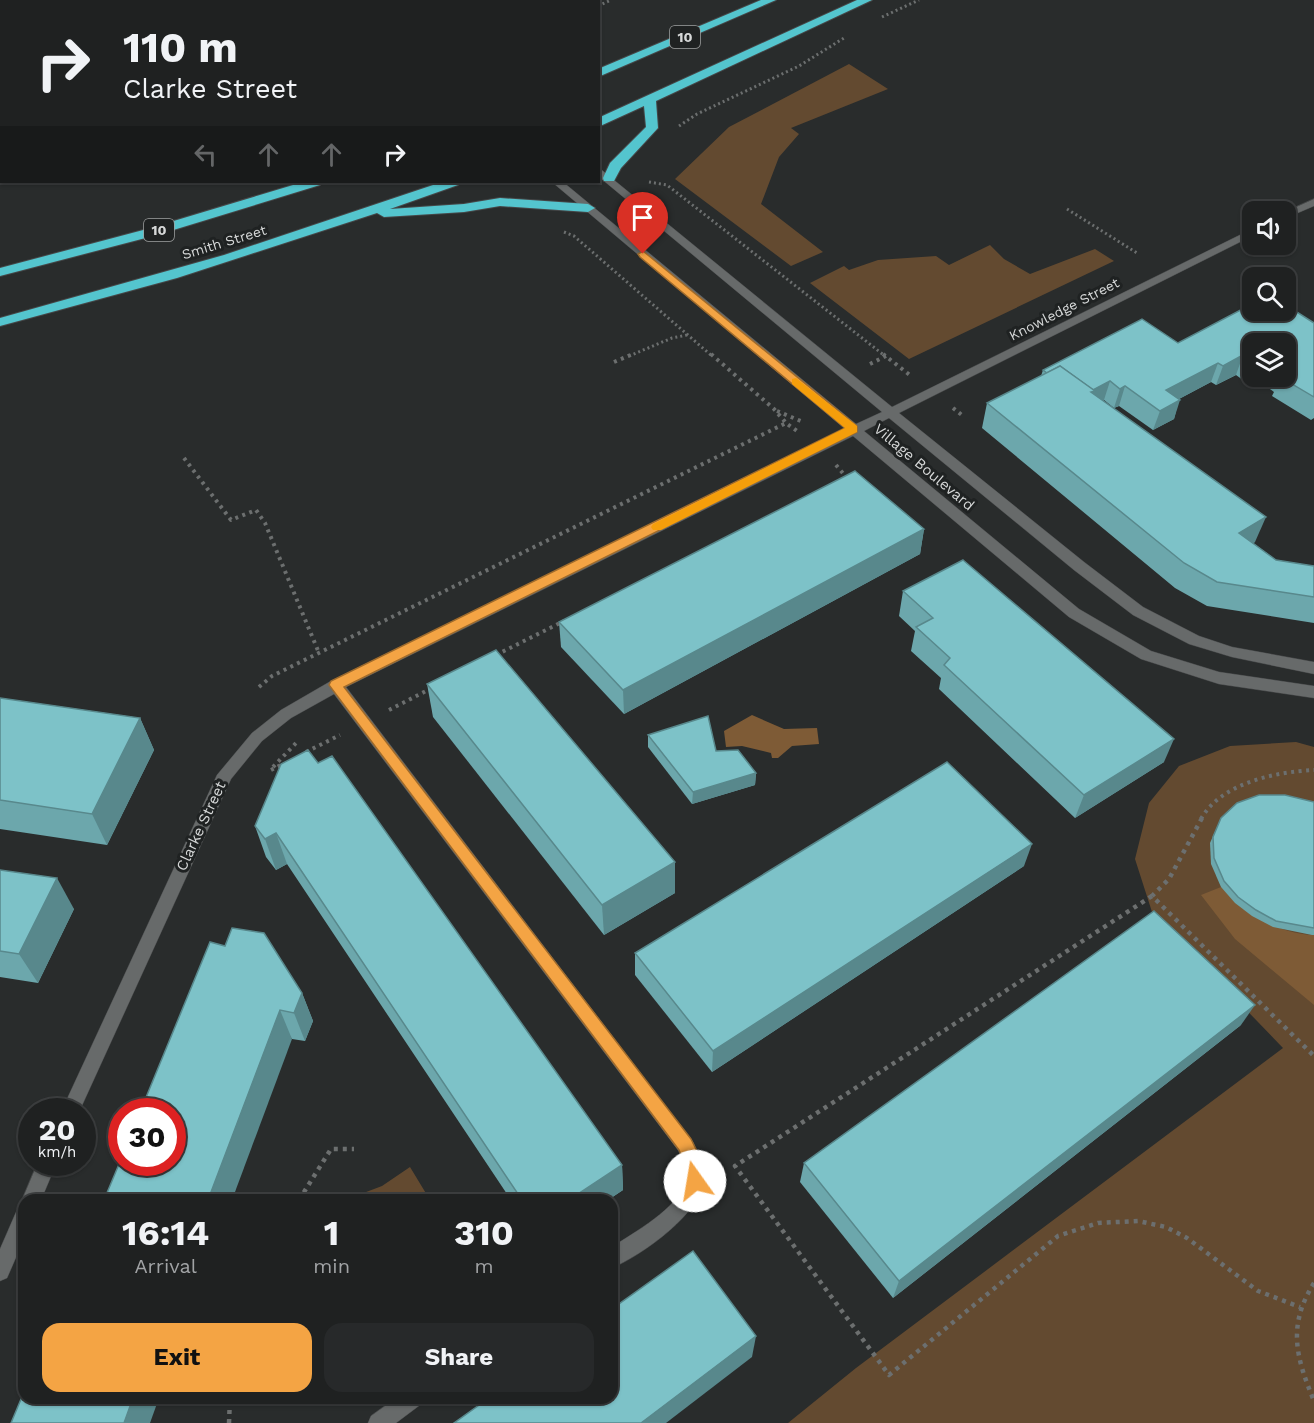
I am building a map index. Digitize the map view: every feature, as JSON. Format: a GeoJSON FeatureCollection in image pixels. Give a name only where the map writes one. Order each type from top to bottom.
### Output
{"type":"FeatureCollection","features":[{"type":"Feature","properties":{"kind":"highway","name":"10"},"geometry":{"type":"LineString","coordinates":[[600,73],[771,0]]}},
{"type":"Feature","properties":{"kind":"highway"},"geometry":{"type":"LineString","coordinates":[[600,122],[866,0]]}},
{"type":"Feature","properties":{"kind":"highway"},"geometry":{"type":"LineString","coordinates":[[604,174],[615,166],[652,128],[650,100]]}},
{"type":"Feature","properties":{"kind":"highway","name":"Smith Street"},"geometry":{"type":"LineString","coordinates":[[0,272],[153,232],[312,183]]}},
{"type":"Feature","properties":{"kind":"highway","name":"Smith Street"},"geometry":{"type":"LineString","coordinates":[[0,322],[160,279],[364,214],[450,183]]}},
{"type":"Feature","properties":{"kind":"highway"},"geometry":{"type":"LineString","coordinates":[[364,214],[464,208],[500,202],[588,208]]}},
{"type":"Feature","properties":{"kind":"street","name":"Village Boulevard"},"geometry":{"type":"LineString","coordinates":[[604,174],[890,412],[935,446],[1079,566],[1138,611],[1194,640],[1232,652],[1314,668]]}},
{"type":"Feature","properties":{"kind":"street","name":"Village Boulevard"},"geometry":{"type":"LineString","coordinates":[[558,183],[1074,613],[1112,638],[1146,655],[1219,678],[1314,692]]}},
{"type":"Feature","properties":{"kind":"street"},"geometry":{"type":"LineString","coordinates":[[1296,210],[1314,202]]}},
{"type":"Feature","properties":{"kind":"street","name":"Knowledge Street"},"geometry":{"type":"LineString","coordinates":[[890,412],[1242,237]]}},
{"type":"Feature","properties":{"kind":"street","name":"Clarke Street"},"geometry":{"type":"LineString","coordinates":[[76,1098],[225,775],[257,737],[286,714],[336,685],[890,412]]}},
{"type":"Feature","properties":{"kind":"street"},"geometry":{"type":"LineString","coordinates":[[336,685],[685,1144],[693,1161],[695,1181],[686,1200],[673,1215],[618,1254]]}},
{"type":"Feature","properties":{"kind":"street"},"geometry":{"type":"LineString","coordinates":[[34,1194],[42,1176]]}},
{"type":"Feature","properties":{"kind":"street"},"geometry":{"type":"LineString","coordinates":[[0,1271],[18,1230]]}},
{"type":"Feature","properties":{"kind":"street"},"geometry":{"type":"LineString","coordinates":[[378,1423],[405,1404]]}},
{"type":"Feature","properties":{"kind":"path"},"geometry":{"type":"LineString","coordinates":[[881,18],[919,0]]}},
{"type":"Feature","properties":{"kind":"path"},"geometry":{"type":"LineString","coordinates":[[676,129],[697,114],[799,66],[850,34]]}},
{"type":"Feature","properties":{"kind":"path"},"geometry":{"type":"LineString","coordinates":[[644,180],[667,185],[908,374]]}},
{"type":"Feature","properties":{"kind":"path"},"geometry":{"type":"LineString","coordinates":[[1067,208],[1137,253]]}},
{"type":"Feature","properties":{"kind":"path"},"geometry":{"type":"LineString","coordinates":[[559,230],[574,236],[798,432]]}},
{"type":"Feature","properties":{"kind":"path"},"geometry":{"type":"LineString","coordinates":[[614,362],[672,338],[688,335]]}},
{"type":"Feature","properties":{"kind":"path"},"geometry":{"type":"LineString","coordinates":[[774,409],[812,426]]}},
{"type":"Feature","properties":{"kind":"path"},"geometry":{"type":"LineString","coordinates":[[259,687],[272,676],[786,423]]}},
{"type":"Feature","properties":{"kind":"path"},"geometry":{"type":"LineString","coordinates":[[183,458],[231,520],[256,510],[265,523],[319,653]]}},
{"type":"Feature","properties":{"kind":"path"},"geometry":{"type":"LineString","coordinates":[[836,481],[847,476],[837,466]]}},
{"type":"Feature","properties":{"kind":"path"},"geometry":{"type":"LineString","coordinates":[[495,656],[570,618]]}},
{"type":"Feature","properties":{"kind":"path"},"geometry":{"type":"LineString","coordinates":[[298,756],[431,689]]}},
{"type":"Feature","properties":{"kind":"path"},"geometry":{"type":"LineString","coordinates":[[289,761],[271,770],[306,732]]}},
{"type":"Feature","properties":{"kind":"path"},"geometry":{"type":"LineString","coordinates":[[1300,1307],[1254,1290],[1201,1249],[1167,1227],[1110,1220],[1083,1225],[1058,1236],[889,1375],[735,1166],[1152,896],[1169,879],[1209,805],[1246,783],[1294,771],[1314,770]]}},
{"type":"Feature","properties":{"kind":"path"},"geometry":{"type":"LineString","coordinates":[[1152,896],[1314,1056]]}},
{"type":"Feature","properties":{"kind":"path"},"geometry":{"type":"LineString","coordinates":[[303,1194],[331,1149],[354,1149]]}},
{"type":"Feature","properties":{"kind":"path"},"geometry":{"type":"LineString","coordinates":[[1314,1283],[1300,1307],[1296,1330],[1307,1384],[1314,1401]]}},
{"type":"Feature","properties":{"kind":"path"},"geometry":{"type":"LineString","coordinates":[[229,1423],[231,1404]]}},
{"type":"Feature","properties":{"kind":"shaded area"},"geometry":{"type":"Polygon","coordinates":[[[849,64],[888,89],[791,128],[799,134],[779,157],[761,204],[823,252],[791,266],[675,179],[729,127],[849,64]]]}},
{"type":"Feature","properties":{"kind":"shaded area"},"geometry":{"type":"Polygon","coordinates":[[[990,245],[1004,259],[1030,274],[1095,249],[1114,261],[909,359],[810,283],[844,266],[849,270],[878,260],[936,256],[949,265],[990,245]]]}},
{"type":"Feature","properties":{"kind":"shaded area"},"geometry":{"type":"Polygon","coordinates":[[[752,715],[784,729],[817,728],[819,744],[792,746],[778,758],[772,758],[771,753],[742,746],[726,747],[724,731],[752,715]]]}},
{"type":"Feature","properties":{"kind":"shaded area"},"geometry":{"type":"Polygon","coordinates":[[[1296,742],[1314,747],[1314,1423],[788,1423],[856,1368],[1283,1048],[1152,912],[1135,859],[1149,803],[1179,766],[1230,746],[1296,742]]]}},
{"type":"Feature","properties":{"kind":"shaded area"},"geometry":{"type":"Polygon","coordinates":[[[1221,887],[1274,925],[1286,930],[1314,935],[1314,1005],[1235,939],[1201,895],[1221,887]]]}},
{"type":"Feature","properties":{"kind":"shaded area"},"geometry":{"type":"Polygon","coordinates":[[[410,1167],[426,1194],[361,1194],[382,1186],[410,1167]]]}},
{"type":"Feature","properties":{"kind":"building"},"geometry":{"type":"Polygon","coordinates":[[[1242,309],[1242,321],[1296,321],[1296,311],[1314,323],[1314,397],[1296,386],[1296,333],[1242,333],[1242,356],[1223,366],[1218,363],[1166,390],[1180,400],[1160,411],[1125,386],[1120,389],[1110,381],[1093,390],[1060,366],[1047,373],[1043,370],[1142,319],[1178,343],[1242,309]]]}},
{"type":"Feature","properties":{"kind":"building"},"geometry":{"type":"Polygon","coordinates":[[[1060,366],[1095,391],[1091,392],[1266,517],[1239,533],[1276,560],[1314,566],[1314,597],[1217,582],[1184,563],[987,403],[1060,366]]]}},
{"type":"Feature","properties":{"kind":"building"},"geometry":{"type":"Polygon","coordinates":[[[855,471],[924,529],[623,690],[559,622],[855,471]]]}},
{"type":"Feature","properties":{"kind":"building"},"geometry":{"type":"Polygon","coordinates":[[[963,560],[1174,739],[1084,795],[944,665],[950,658],[916,627],[933,618],[903,591],[963,560]]]}},
{"type":"Feature","properties":{"kind":"building"},"geometry":{"type":"Polygon","coordinates":[[[496,650],[675,862],[602,905],[427,684],[496,650]]]}},
{"type":"Feature","properties":{"kind":"building"},"geometry":{"type":"Polygon","coordinates":[[[0,698],[140,718],[92,814],[0,800],[0,698]]]}},
{"type":"Feature","properties":{"kind":"building"},"geometry":{"type":"Polygon","coordinates":[[[708,716],[716,751],[738,750],[756,773],[693,792],[648,735],[708,716]]]}},
{"type":"Feature","properties":{"kind":"building"},"geometry":{"type":"Polygon","coordinates":[[[308,750],[318,763],[332,756],[622,1165],[578,1194],[518,1194],[276,833],[265,839],[255,826],[281,764],[308,750]]]}},
{"type":"Feature","properties":{"kind":"building"},"geometry":{"type":"Polygon","coordinates":[[[947,762],[1032,844],[713,1051],[635,953],[947,762]]]}},
{"type":"Feature","properties":{"kind":"building"},"geometry":{"type":"Polygon","coordinates":[[[1259,795],[1285,795],[1314,802],[1314,928],[1276,921],[1256,910],[1238,897],[1224,881],[1214,858],[1213,837],[1221,818],[1237,803],[1259,795]]]}},
{"type":"Feature","properties":{"kind":"building"},"geometry":{"type":"Polygon","coordinates":[[[0,870],[57,878],[19,954],[0,951],[0,870]]]}},
{"type":"Feature","properties":{"kind":"building"},"geometry":{"type":"Polygon","coordinates":[[[1154,911],[1255,1005],[899,1281],[804,1163],[1154,911]]]}},
{"type":"Feature","properties":{"kind":"building"},"geometry":{"type":"Polygon","coordinates":[[[232,928],[264,933],[302,993],[294,1013],[280,1010],[210,1194],[107,1194],[114,1176],[186,1176],[186,1098],[146,1098],[210,942],[225,946],[232,928]]]}},
{"type":"Feature","properties":{"kind":"building"},"geometry":{"type":"Polygon","coordinates":[[[693,1251],[756,1336],[641,1423],[454,1423],[481,1404],[618,1404],[618,1305],[693,1251]]]}},
{"type":"Feature","properties":{"kind":"building"},"geometry":{"type":"Polygon","coordinates":[[[19,1404],[131,1404],[124,1423],[11,1423],[19,1404]]]}},
{"type":"Feature","properties":{"kind":"slow traffic"},"geometry":{"type":"LineString","coordinates":[[657,527],[853,429],[796,382]]}},
{"type":"Feature","properties":{"kind":"route"},"geometry":{"type":"LineString","coordinates":[[643,254],[853,429],[336,685],[685,1144],[693,1161],[695,1181]]}}]}
